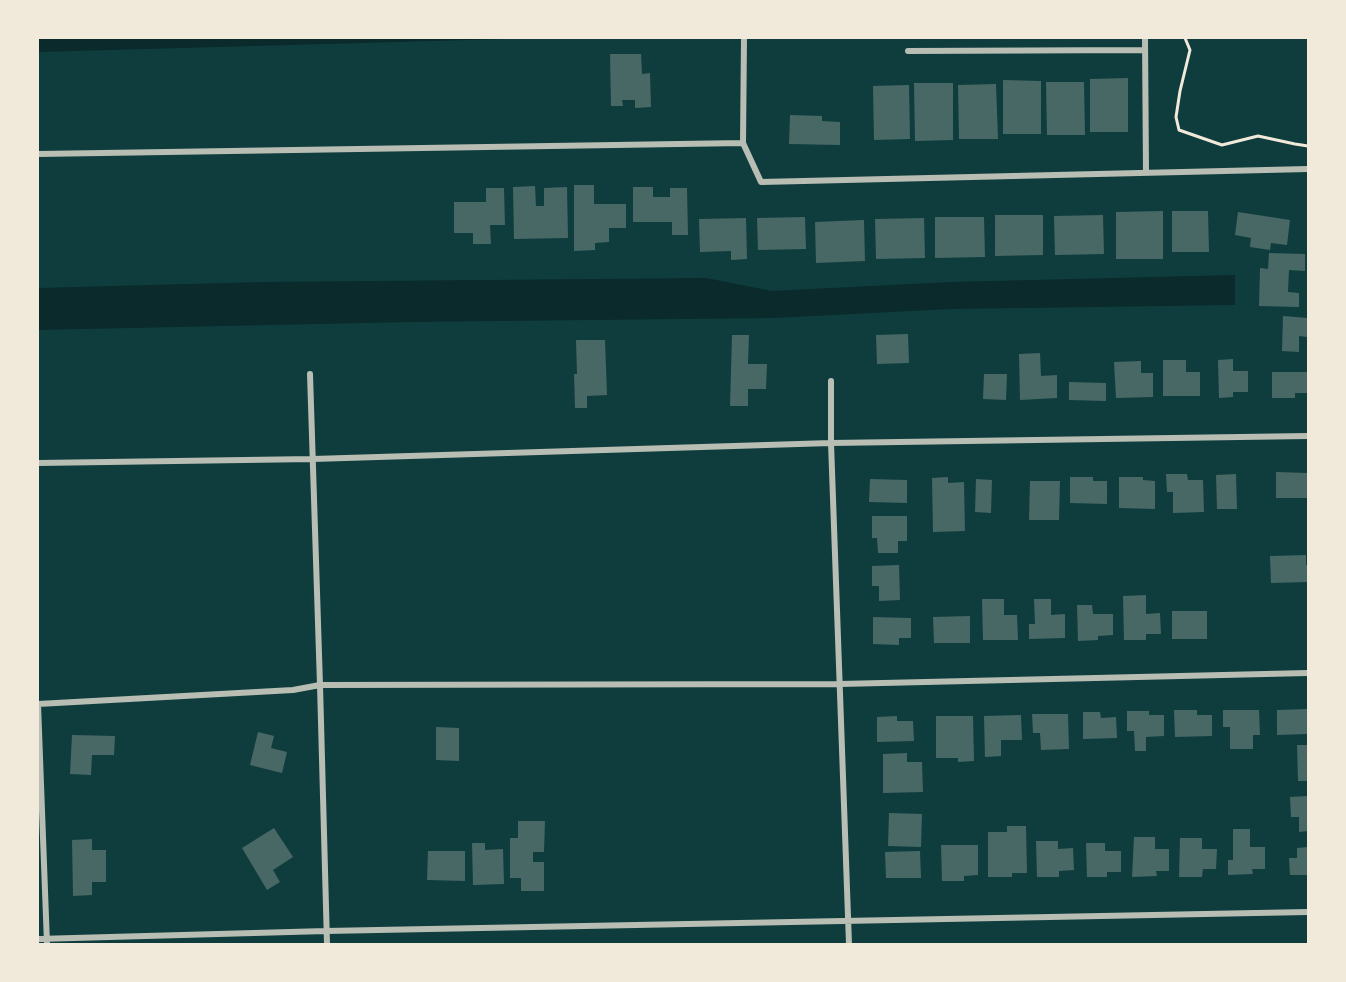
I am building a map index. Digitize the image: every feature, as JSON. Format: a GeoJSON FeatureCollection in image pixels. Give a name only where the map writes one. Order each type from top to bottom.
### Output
{"type":"FeatureCollection","features":[{"type":"Feature","properties":{"kind":"street"},"geometry":{"type":"LineString","coordinates":[[744,38],[743,143],[760,182],[1308,169]]}},
{"type":"Feature","properties":{"kind":"street"},"geometry":{"type":"LineString","coordinates":[[1145,38],[1146,173]]}},
{"type":"Feature","properties":{"kind":"street"},"geometry":{"type":"LineString","coordinates":[[908,51],[1145,50]]}},
{"type":"Feature","properties":{"kind":"street"},"geometry":{"type":"LineString","coordinates":[[38,154],[743,143]]}},
{"type":"Feature","properties":{"kind":"street"},"geometry":{"type":"LineString","coordinates":[[310,374],[327,945]]}},
{"type":"Feature","properties":{"kind":"street"},"geometry":{"type":"LineString","coordinates":[[831,381],[831,443],[849,945]]}},
{"type":"Feature","properties":{"kind":"street"},"geometry":{"type":"LineString","coordinates":[[38,463],[313,459],[831,443],[1308,436]]}},
{"type":"Feature","properties":{"kind":"street"},"geometry":{"type":"LineString","coordinates":[[47,942],[38,704],[293,690],[320,685],[840,684],[1308,673]]}},
{"type":"Feature","properties":{"kind":"street"},"geometry":{"type":"LineString","coordinates":[[38,939],[47,942],[326,931],[1308,912]]}},
{"type":"Feature","properties":{"kind":"path"},"geometry":{"type":"LineString","coordinates":[[1185,38],[1190,50],[1177,109],[1179,130],[1222,145],[1258,136],[1308,146]]}},
{"type":"Feature","properties":{"kind":"water"},"geometry":{"type":"Polygon","coordinates":[[[38,38],[541,38],[38,52],[38,38]]]}},
{"type":"Feature","properties":{"kind":"water"},"geometry":{"type":"Polygon","coordinates":[[[1235,275],[1235,305],[951,309],[774,318],[409,322],[38,330],[38,288],[263,282],[706,278],[772,291],[951,282],[1235,275]]]}},
{"type":"Feature","properties":{"kind":"building"},"geometry":{"type":"Polygon","coordinates":[[[610,54],[641,54],[642,74],[650,73],[651,107],[635,108],[635,100],[622,100],[623,106],[611,106],[610,54]]]}},
{"type":"Feature","properties":{"kind":"building"},"geometry":{"type":"Polygon","coordinates":[[[1128,78],[1128,132],[1090,132],[1090,79],[1128,78]]]}},
{"type":"Feature","properties":{"kind":"building"},"geometry":{"type":"Polygon","coordinates":[[[1003,80],[1041,81],[1041,134],[1003,134],[1003,80]]]}},
{"type":"Feature","properties":{"kind":"building"},"geometry":{"type":"Polygon","coordinates":[[[1046,82],[1084,82],[1085,135],[1047,135],[1046,82]]]}},
{"type":"Feature","properties":{"kind":"building"},"geometry":{"type":"Polygon","coordinates":[[[914,83],[953,83],[953,140],[915,141],[914,83]]]}},
{"type":"Feature","properties":{"kind":"building"},"geometry":{"type":"Polygon","coordinates":[[[996,84],[998,139],[959,139],[958,85],[996,84]]]}},
{"type":"Feature","properties":{"kind":"building"},"geometry":{"type":"Polygon","coordinates":[[[909,85],[910,139],[874,140],[873,86],[909,85]]]}},
{"type":"Feature","properties":{"kind":"building"},"geometry":{"type":"Polygon","coordinates":[[[790,115],[822,116],[822,121],[840,122],[840,145],[789,144],[790,115]]]}},
{"type":"Feature","properties":{"kind":"building"},"geometry":{"type":"Polygon","coordinates":[[[574,185],[594,185],[594,204],[626,204],[626,228],[609,228],[609,242],[595,243],[595,250],[574,251],[574,185]]]}},
{"type":"Feature","properties":{"kind":"building"},"geometry":{"type":"Polygon","coordinates":[[[535,186],[536,206],[544,206],[544,188],[567,187],[568,238],[514,239],[513,187],[535,186]]]}},
{"type":"Feature","properties":{"kind":"building"},"geometry":{"type":"Polygon","coordinates":[[[633,187],[653,187],[653,197],[670,197],[670,188],[687,188],[688,235],[672,235],[672,222],[633,222],[633,187]]]}},
{"type":"Feature","properties":{"kind":"building"},"geometry":{"type":"Polygon","coordinates":[[[486,188],[504,188],[505,225],[490,225],[491,244],[473,244],[473,233],[454,233],[454,202],[486,202],[486,188]]]}},
{"type":"Feature","properties":{"kind":"building"},"geometry":{"type":"Polygon","coordinates":[[[1163,211],[1163,259],[1116,259],[1116,212],[1163,211]]]}},
{"type":"Feature","properties":{"kind":"building"},"geometry":{"type":"Polygon","coordinates":[[[1172,211],[1208,211],[1209,252],[1172,252],[1172,211]]]}},
{"type":"Feature","properties":{"kind":"building"},"geometry":{"type":"Polygon","coordinates":[[[1238,212],[1290,220],[1287,245],[1271,243],[1270,250],[1250,247],[1251,238],[1235,235],[1238,212]]]}},
{"type":"Feature","properties":{"kind":"building"},"geometry":{"type":"Polygon","coordinates":[[[995,215],[1043,215],[1043,255],[995,256],[995,215]]]}},
{"type":"Feature","properties":{"kind":"building"},"geometry":{"type":"Polygon","coordinates":[[[1103,215],[1104,254],[1055,255],[1054,216],[1103,215]]]}},
{"type":"Feature","properties":{"kind":"building"},"geometry":{"type":"Polygon","coordinates":[[[805,217],[806,249],[758,250],[757,218],[805,217]]]}},
{"type":"Feature","properties":{"kind":"building"},"geometry":{"type":"Polygon","coordinates":[[[935,217],[984,217],[985,257],[935,258],[935,217]]]}},
{"type":"Feature","properties":{"kind":"building"},"geometry":{"type":"Polygon","coordinates":[[[746,218],[747,259],[731,260],[731,251],[700,252],[699,219],[746,218]]]}},
{"type":"Feature","properties":{"kind":"building"},"geometry":{"type":"Polygon","coordinates":[[[924,218],[925,258],[876,259],[875,219],[924,218]]]}},
{"type":"Feature","properties":{"kind":"building"},"geometry":{"type":"Polygon","coordinates":[[[864,220],[865,261],[816,263],[815,222],[864,220]]]}},
{"type":"Feature","properties":{"kind":"building"},"geometry":{"type":"Polygon","coordinates":[[[1269,253],[1305,254],[1305,271],[1289,270],[1288,292],[1299,293],[1299,307],[1259,306],[1260,268],[1268,269],[1269,253]]]}},
{"type":"Feature","properties":{"kind":"building"},"geometry":{"type":"Polygon","coordinates":[[[1283,316],[1308,318],[1307,337],[1299,336],[1299,352],[1282,351],[1283,316]]]}},
{"type":"Feature","properties":{"kind":"building"},"geometry":{"type":"Polygon","coordinates":[[[908,334],[909,363],[877,364],[876,335],[908,334]]]}},
{"type":"Feature","properties":{"kind":"building"},"geometry":{"type":"Polygon","coordinates":[[[732,335],[749,335],[748,364],[767,364],[766,389],[748,389],[748,406],[730,406],[732,335]]]}},
{"type":"Feature","properties":{"kind":"building"},"geometry":{"type":"Polygon","coordinates":[[[576,340],[605,340],[607,395],[587,396],[587,408],[575,408],[576,340]]]}},
{"type":"Feature","properties":{"kind":"building"},"geometry":{"type":"Polygon","coordinates":[[[1040,353],[1041,376],[1057,375],[1057,398],[1020,400],[1019,354],[1040,353]]]}},
{"type":"Feature","properties":{"kind":"building"},"geometry":{"type":"Polygon","coordinates":[[[1233,359],[1233,371],[1248,371],[1248,392],[1233,392],[1233,397],[1219,398],[1218,360],[1233,359]]]}},
{"type":"Feature","properties":{"kind":"building"},"geometry":{"type":"Polygon","coordinates":[[[1163,360],[1186,360],[1186,372],[1200,372],[1200,396],[1163,396],[1163,360]]]}},
{"type":"Feature","properties":{"kind":"building"},"geometry":{"type":"Polygon","coordinates":[[[1141,361],[1141,373],[1153,373],[1153,397],[1116,398],[1114,362],[1141,361]]]}},
{"type":"Feature","properties":{"kind":"building"},"geometry":{"type":"Polygon","coordinates":[[[1272,372],[1308,372],[1308,393],[1295,393],[1295,398],[1272,398],[1272,372]]]}},
{"type":"Feature","properties":{"kind":"building"},"geometry":{"type":"Polygon","coordinates":[[[984,374],[1007,374],[1006,400],[983,399],[984,374]]]}},
{"type":"Feature","properties":{"kind":"building"},"geometry":{"type":"Polygon","coordinates":[[[1069,382],[1106,383],[1106,401],[1069,400],[1069,382]]]}},
{"type":"Feature","properties":{"kind":"building"},"geometry":{"type":"Polygon","coordinates":[[[1276,472],[1308,473],[1308,498],[1276,498],[1276,472]]]}},
{"type":"Feature","properties":{"kind":"building"},"geometry":{"type":"Polygon","coordinates":[[[1166,474],[1187,474],[1188,480],[1203,480],[1204,512],[1173,513],[1173,492],[1167,492],[1166,474]]]}},
{"type":"Feature","properties":{"kind":"building"},"geometry":{"type":"Polygon","coordinates":[[[1236,474],[1237,509],[1217,509],[1216,475],[1236,474]]]}},
{"type":"Feature","properties":{"kind":"building"},"geometry":{"type":"Polygon","coordinates":[[[948,477],[948,483],[964,482],[965,531],[933,532],[932,478],[948,477]]]}},
{"type":"Feature","properties":{"kind":"building"},"geometry":{"type":"Polygon","coordinates":[[[1070,477],[1093,477],[1093,481],[1107,481],[1107,504],[1070,503],[1070,477]]]}},
{"type":"Feature","properties":{"kind":"building"},"geometry":{"type":"Polygon","coordinates":[[[1119,477],[1143,477],[1143,480],[1155,481],[1155,509],[1119,508],[1119,477]]]}},
{"type":"Feature","properties":{"kind":"building"},"geometry":{"type":"Polygon","coordinates":[[[870,479],[907,480],[907,503],[869,502],[870,479]]]}},
{"type":"Feature","properties":{"kind":"building"},"geometry":{"type":"Polygon","coordinates":[[[976,479],[992,480],[991,513],[975,512],[976,479]]]}},
{"type":"Feature","properties":{"kind":"building"},"geometry":{"type":"Polygon","coordinates":[[[1030,481],[1060,481],[1059,520],[1029,520],[1030,481]]]}},
{"type":"Feature","properties":{"kind":"building"},"geometry":{"type":"Polygon","coordinates":[[[872,516],[907,516],[907,541],[898,541],[898,553],[878,553],[877,538],[872,538],[872,516]]]}},
{"type":"Feature","properties":{"kind":"building"},"geometry":{"type":"Polygon","coordinates":[[[1306,555],[1308,582],[1271,583],[1270,556],[1306,555]]]}},
{"type":"Feature","properties":{"kind":"building"},"geometry":{"type":"Polygon","coordinates":[[[899,565],[900,600],[879,601],[879,586],[872,586],[872,566],[899,565]]]}},
{"type":"Feature","properties":{"kind":"building"},"geometry":{"type":"Polygon","coordinates":[[[1146,595],[1146,614],[1160,613],[1161,634],[1146,634],[1146,640],[1124,640],[1123,596],[1146,595]]]}},
{"type":"Feature","properties":{"kind":"building"},"geometry":{"type":"Polygon","coordinates":[[[982,599],[1004,599],[1004,615],[1017,615],[1018,640],[983,640],[982,599]]]}},
{"type":"Feature","properties":{"kind":"building"},"geometry":{"type":"Polygon","coordinates":[[[1034,599],[1051,599],[1051,615],[1065,614],[1065,638],[1029,639],[1029,624],[1035,624],[1034,599]]]}},
{"type":"Feature","properties":{"kind":"building"},"geometry":{"type":"Polygon","coordinates":[[[1077,605],[1092,605],[1093,614],[1113,614],[1113,635],[1098,636],[1098,640],[1078,641],[1077,605]]]}},
{"type":"Feature","properties":{"kind":"building"},"geometry":{"type":"Polygon","coordinates":[[[1172,611],[1207,611],[1207,639],[1172,639],[1172,611]]]}},
{"type":"Feature","properties":{"kind":"building"},"geometry":{"type":"Polygon","coordinates":[[[970,616],[970,643],[934,643],[933,617],[970,616]]]}},
{"type":"Feature","properties":{"kind":"building"},"geometry":{"type":"Polygon","coordinates":[[[873,617],[911,618],[911,638],[899,638],[899,645],[873,644],[873,617]]]}},
{"type":"Feature","properties":{"kind":"building"},"geometry":{"type":"Polygon","coordinates":[[[1308,709],[1308,734],[1277,735],[1277,710],[1308,709]]]}},
{"type":"Feature","properties":{"kind":"building"},"geometry":{"type":"Polygon","coordinates":[[[1174,710],[1197,710],[1197,715],[1212,715],[1212,736],[1175,737],[1174,710]]]}},
{"type":"Feature","properties":{"kind":"building"},"geometry":{"type":"Polygon","coordinates":[[[1223,710],[1259,710],[1260,735],[1253,735],[1253,749],[1230,749],[1230,727],[1223,727],[1223,710]]]}},
{"type":"Feature","properties":{"kind":"building"},"geometry":{"type":"Polygon","coordinates":[[[1127,711],[1149,711],[1149,715],[1164,715],[1164,736],[1146,737],[1146,751],[1135,751],[1134,731],[1127,731],[1127,711]]]}},
{"type":"Feature","properties":{"kind":"building"},"geometry":{"type":"Polygon","coordinates":[[[1083,712],[1100,712],[1101,718],[1116,717],[1117,738],[1083,739],[1083,712]]]}},
{"type":"Feature","properties":{"kind":"building"},"geometry":{"type":"Polygon","coordinates":[[[1032,714],[1068,714],[1069,749],[1041,750],[1040,733],[1033,733],[1032,714]]]}},
{"type":"Feature","properties":{"kind":"building"},"geometry":{"type":"Polygon","coordinates":[[[1021,715],[1022,740],[1001,740],[1001,756],[985,757],[984,716],[1021,715]]]}},
{"type":"Feature","properties":{"kind":"building"},"geometry":{"type":"Polygon","coordinates":[[[897,716],[897,721],[913,721],[914,741],[877,742],[877,717],[897,716]]]}},
{"type":"Feature","properties":{"kind":"building"},"geometry":{"type":"Polygon","coordinates":[[[936,716],[973,716],[974,761],[958,762],[958,758],[936,758],[936,716]]]}},
{"type":"Feature","properties":{"kind":"building"},"geometry":{"type":"Polygon","coordinates":[[[436,727],[459,728],[459,761],[436,760],[436,727]]]}},
{"type":"Feature","properties":{"kind":"building"},"geometry":{"type":"Polygon","coordinates":[[[258,732],[274,736],[271,748],[287,752],[282,773],[250,765],[258,732]]]}},
{"type":"Feature","properties":{"kind":"building"},"geometry":{"type":"Polygon","coordinates":[[[72,735],[115,736],[114,755],[92,755],[91,775],[70,774],[72,735]]]}},
{"type":"Feature","properties":{"kind":"building"},"geometry":{"type":"Polygon","coordinates":[[[1297,745],[1308,745],[1308,781],[1298,781],[1297,745]]]}},
{"type":"Feature","properties":{"kind":"building"},"geometry":{"type":"Polygon","coordinates":[[[907,753],[907,762],[922,762],[923,792],[883,793],[883,754],[907,753]]]}},
{"type":"Feature","properties":{"kind":"building"},"geometry":{"type":"Polygon","coordinates":[[[1308,796],[1308,831],[1299,832],[1299,817],[1291,817],[1290,797],[1308,796]]]}},
{"type":"Feature","properties":{"kind":"building"},"geometry":{"type":"Polygon","coordinates":[[[889,813],[922,814],[921,847],[888,846],[889,813]]]}},
{"type":"Feature","properties":{"kind":"building"},"geometry":{"type":"Polygon","coordinates":[[[518,821],[545,821],[544,852],[533,852],[533,862],[544,862],[544,891],[521,891],[521,878],[510,878],[510,838],[518,838],[518,821]]]}},
{"type":"Feature","properties":{"kind":"building"},"geometry":{"type":"Polygon","coordinates":[[[1007,826],[1026,826],[1027,873],[1012,873],[1012,877],[988,877],[988,832],[1007,832],[1007,826]]]}},
{"type":"Feature","properties":{"kind":"building"},"geometry":{"type":"Polygon","coordinates":[[[274,828],[293,857],[273,870],[280,882],[267,890],[242,848],[274,828]]]}},
{"type":"Feature","properties":{"kind":"building"},"geometry":{"type":"Polygon","coordinates":[[[1233,829],[1250,829],[1250,847],[1265,847],[1265,869],[1252,869],[1253,874],[1228,875],[1228,860],[1233,860],[1233,829]]]}},
{"type":"Feature","properties":{"kind":"building"},"geometry":{"type":"Polygon","coordinates":[[[1134,837],[1155,837],[1155,849],[1169,849],[1169,871],[1156,871],[1157,876],[1132,877],[1134,837]]]}},
{"type":"Feature","properties":{"kind":"building"},"geometry":{"type":"Polygon","coordinates":[[[1180,838],[1202,838],[1202,849],[1217,849],[1216,869],[1203,869],[1202,877],[1179,877],[1180,838]]]}},
{"type":"Feature","properties":{"kind":"building"},"geometry":{"type":"Polygon","coordinates":[[[92,839],[92,850],[106,850],[106,882],[92,882],[92,895],[73,896],[72,840],[92,839]]]}},
{"type":"Feature","properties":{"kind":"building"},"geometry":{"type":"Polygon","coordinates":[[[1036,841],[1058,841],[1058,849],[1073,848],[1074,870],[1059,871],[1059,877],[1037,877],[1036,841]]]}},
{"type":"Feature","properties":{"kind":"building"},"geometry":{"type":"Polygon","coordinates":[[[472,843],[485,843],[485,850],[503,849],[504,884],[473,885],[472,843]]]}},
{"type":"Feature","properties":{"kind":"building"},"geometry":{"type":"Polygon","coordinates":[[[1086,843],[1105,843],[1105,851],[1121,851],[1121,872],[1107,872],[1107,877],[1087,877],[1086,843]]]}},
{"type":"Feature","properties":{"kind":"building"},"geometry":{"type":"Polygon","coordinates":[[[941,845],[978,845],[978,875],[964,876],[964,881],[942,881],[941,845]]]}},
{"type":"Feature","properties":{"kind":"building"},"geometry":{"type":"Polygon","coordinates":[[[1308,847],[1308,875],[1290,875],[1289,858],[1297,858],[1297,848],[1308,847]]]}},
{"type":"Feature","properties":{"kind":"building"},"geometry":{"type":"Polygon","coordinates":[[[428,851],[465,851],[465,881],[427,880],[428,851]]]}},
{"type":"Feature","properties":{"kind":"building"},"geometry":{"type":"Polygon","coordinates":[[[920,851],[921,878],[886,878],[885,852],[920,851]]]}}]}
